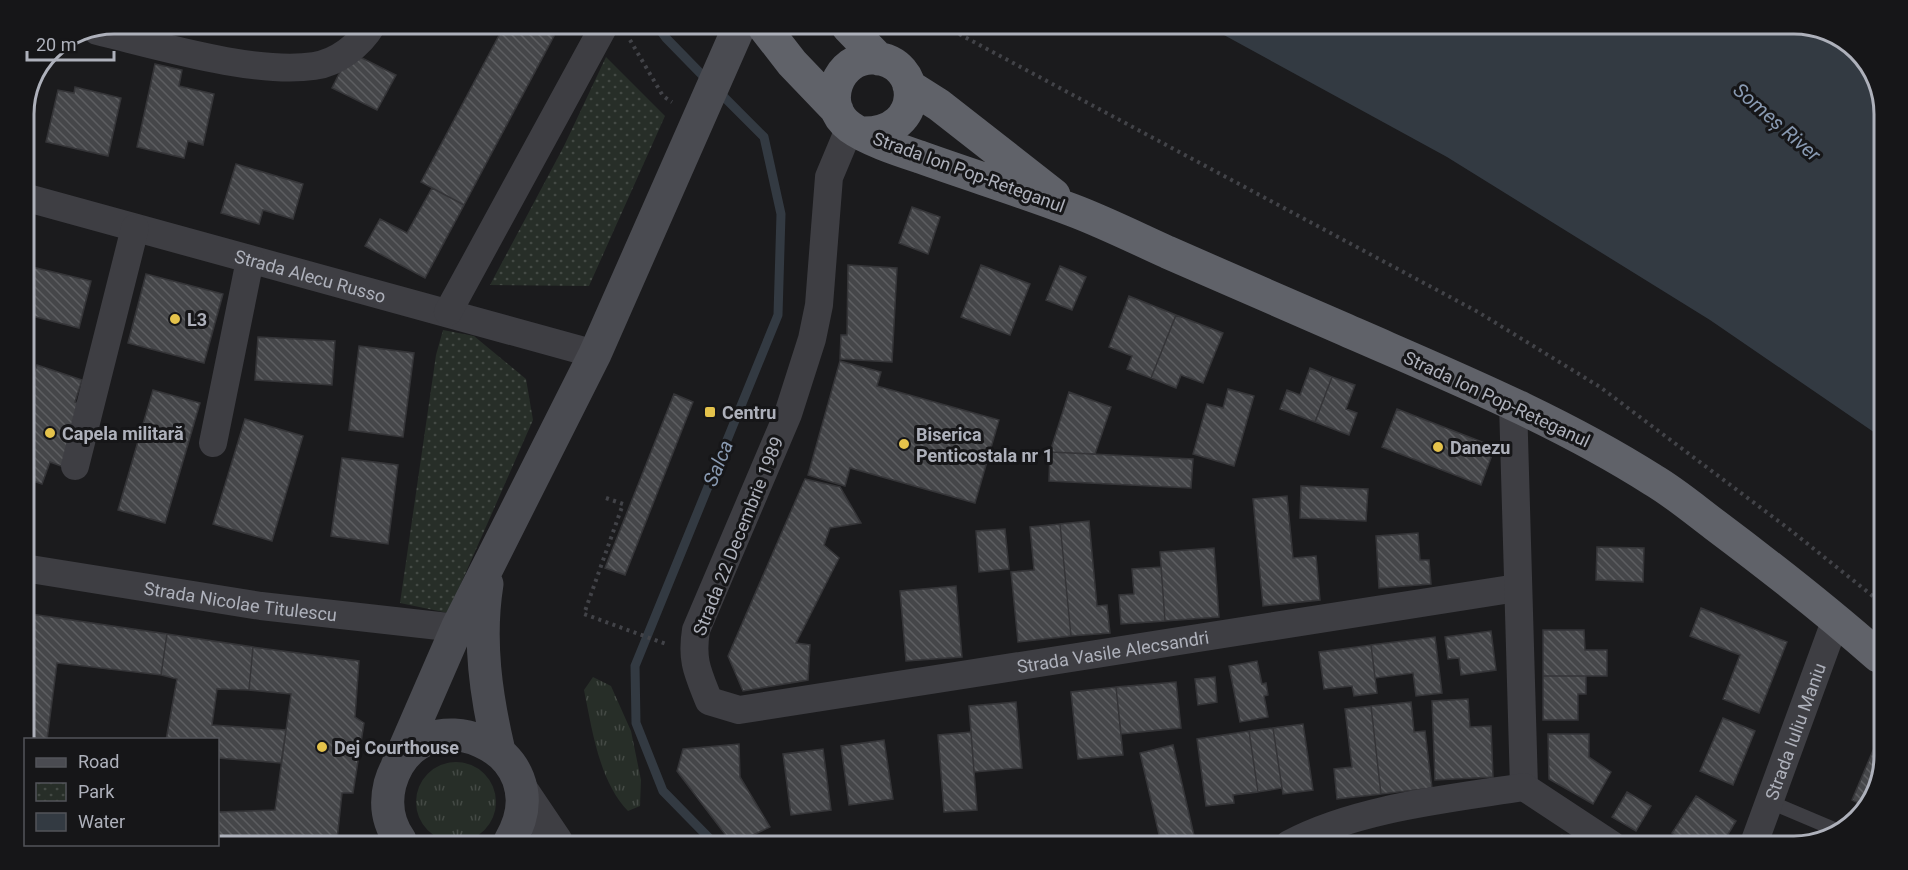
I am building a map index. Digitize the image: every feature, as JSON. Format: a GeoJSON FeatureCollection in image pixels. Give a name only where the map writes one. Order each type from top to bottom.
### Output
{"type":"FeatureCollection","features":[{"type":"Feature","properties":{"kind":"highway","name":"Strada Ion Pop-Reteganul"},"geometry":{"type":"LineString","coordinates":[[770,34],[798,70],[850,123],[897,149],[1074,211],[1514,404],[1593,444],[1656,481],[1836,619],[1874,652]]}},
{"type":"Feature","properties":{"kind":"highway"},"geometry":{"type":"LineString","coordinates":[[855,34],[879,59]]}},
{"type":"Feature","properties":{"kind":"highway"},"geometry":{"type":"LineString","coordinates":[[879,59],[888,61],[901,70],[909,87],[911,100],[905,115],[895,127],[880,133],[850,123],[834,100],[836,84],[844,70],[857,61],[879,59]]}},
{"type":"Feature","properties":{"kind":"highway","name":"Strada Ion Pop-Reteganul"},"geometry":{"type":"LineString","coordinates":[[909,87],[939,105],[1074,211]]}},
{"type":"Feature","properties":{"kind":"main road"},"geometry":{"type":"LineString","coordinates":[[371,836],[387,803],[392,779],[457,628],[539,471],[595,354],[736,34]]}},
{"type":"Feature","properties":{"kind":"main road"},"geometry":{"type":"LineString","coordinates":[[490,561],[482,633],[490,715],[499,751]]}},
{"type":"Feature","properties":{"kind":"main road"},"geometry":{"type":"LineString","coordinates":[[398,766],[421,743],[453,734],[470,736],[499,751],[510,762],[521,789],[522,807],[512,836]]}},
{"type":"Feature","properties":{"kind":"main road"},"geometry":{"type":"LineString","coordinates":[[387,803],[389,818],[398,836]]}},
{"type":"Feature","properties":{"kind":"street"},"geometry":{"type":"LineString","coordinates":[[112,34],[242,62],[315,66],[346,54],[364,34]]}},
{"type":"Feature","properties":{"kind":"street"},"geometry":{"type":"LineString","coordinates":[[448,312],[614,34]]}},
{"type":"Feature","properties":{"kind":"street","name":"Strada 22 Decembrie 1989"},"geometry":{"type":"LineString","coordinates":[[709,701],[695,668],[692,653],[696,630],[788,414],[812,339],[819,305],[829,177],[850,123]]}},
{"type":"Feature","properties":{"kind":"street","name":"Strada Alecu Russo"},"geometry":{"type":"LineString","coordinates":[[35,200],[595,354]]}},
{"type":"Feature","properties":{"kind":"street"},"geometry":{"type":"LineString","coordinates":[[75,466],[135,228]]}},
{"type":"Feature","properties":{"kind":"street"},"geometry":{"type":"LineString","coordinates":[[213,443],[250,260]]}},
{"type":"Feature","properties":{"kind":"street"},"geometry":{"type":"LineString","coordinates":[[1514,404],[1517,588],[1524,787]]}},
{"type":"Feature","properties":{"kind":"street","name":"Strada Nicolae Titulescu"},"geometry":{"type":"LineString","coordinates":[[35,569],[261,606],[457,628]]}},
{"type":"Feature","properties":{"kind":"street","name":"Strada Vasile Alecsandri"},"geometry":{"type":"LineString","coordinates":[[709,701],[739,710],[1517,588]]}},
{"type":"Feature","properties":{"kind":"street","name":"Strada Iuliu Maniu"},"geometry":{"type":"LineString","coordinates":[[1757,836],[1836,619]]}},
{"type":"Feature","properties":{"kind":"street"},"geometry":{"type":"LineString","coordinates":[[1310,836],[1356,819],[1440,800],[1524,787],[1598,836]]}},
{"type":"Feature","properties":{"kind":"street"},"geometry":{"type":"LineString","coordinates":[[521,789],[553,836]]}},
{"type":"Feature","properties":{"kind":"lane"},"geometry":{"type":"LineString","coordinates":[[1770,802],[1829,827]]}},
{"type":"Feature","properties":{"kind":"path"},"geometry":{"type":"LineString","coordinates":[[618,34],[663,96],[698,119]]}},
{"type":"Feature","properties":{"kind":"path"},"geometry":{"type":"LineString","coordinates":[[959,34],[1478,312],[1590,381],[1789,529],[1874,597]]}},
{"type":"Feature","properties":{"kind":"path"},"geometry":{"type":"LineString","coordinates":[[606,498],[623,504],[584,614],[672,647]]}},
{"type":"Feature","properties":{"kind":"green space"},"geometry":{"type":"Polygon","coordinates":[[[606,57],[665,116],[589,286],[490,285],[564,146],[606,57]]]}},
{"type":"Feature","properties":{"kind":"green space"},"geometry":{"type":"Polygon","coordinates":[[[443,330],[474,336],[526,379],[533,420],[448,613],[400,603],[436,355],[443,330]]]}},
{"type":"Feature","properties":{"kind":"green space"},"geometry":{"type":"Polygon","coordinates":[[[593,677],[611,686],[631,731],[641,780],[640,806],[628,811],[610,785],[598,754],[584,690],[593,677]]]}},
{"type":"Feature","properties":{"kind":"green space"},"geometry":{"type":"Polygon","coordinates":[[[448,763],[464,763],[478,769],[489,780],[495,794],[493,817],[484,830],[476,836],[436,836],[423,824],[417,810],[417,794],[423,780],[434,769],[448,763]]]}},
{"type":"Feature","properties":{"kind":"water","name":"Someș River"},"geometry":{"type":"Polygon","coordinates":[[[1222,34],[1793,34],[1809,36],[1833,45],[1857,66],[1872,99],[1873,432],[1710,320],[1447,157],[1222,34]]]}},
{"type":"Feature","properties":{"kind":"building"},"geometry":{"type":"Polygon","coordinates":[[[500,34],[550,34],[554,36],[464,205],[421,182],[500,34]]]}},
{"type":"Feature","properties":{"kind":"building"},"geometry":{"type":"Polygon","coordinates":[[[350,52],[396,75],[377,110],[332,88],[350,52]]]}},
{"type":"Feature","properties":{"kind":"building"},"geometry":{"type":"Polygon","coordinates":[[[155,64],[182,70],[179,86],[214,94],[203,145],[188,141],[184,158],[137,147],[155,64]]]}},
{"type":"Feature","properties":{"kind":"building"},"geometry":{"type":"Polygon","coordinates":[[[75,87],[121,98],[108,156],[46,142],[58,90],[74,93],[75,87]]]}},
{"type":"Feature","properties":{"kind":"building"},"geometry":{"type":"Polygon","coordinates":[[[236,164],[303,184],[293,219],[263,210],[259,224],[221,213],[236,164]]]}},
{"type":"Feature","properties":{"kind":"building"},"geometry":{"type":"Polygon","coordinates":[[[432,188],[464,205],[425,278],[365,246],[380,219],[407,233],[432,188]]]}},
{"type":"Feature","properties":{"kind":"building"},"geometry":{"type":"Polygon","coordinates":[[[912,207],[940,217],[928,254],[899,243],[912,207]]]}},
{"type":"Feature","properties":{"kind":"building"},"geometry":{"type":"Polygon","coordinates":[[[848,265],[897,268],[892,362],[840,359],[841,335],[847,335],[848,265]]]}},
{"type":"Feature","properties":{"kind":"building"},"geometry":{"type":"Polygon","coordinates":[[[981,265],[1030,284],[1010,335],[961,317],[981,265]]]}},
{"type":"Feature","properties":{"kind":"building"},"geometry":{"type":"Polygon","coordinates":[[[1060,266],[1086,277],[1072,310],[1046,300],[1060,266]]]}},
{"type":"Feature","properties":{"kind":"building"},"geometry":{"type":"Polygon","coordinates":[[[35,268],[91,281],[79,328],[35,317],[35,268]]]}},
{"type":"Feature","properties":{"kind":"building","name":"L3"},"geometry":{"type":"Polygon","coordinates":[[[146,274],[223,294],[204,363],[128,343],[146,274]]]}},
{"type":"Feature","properties":{"kind":"building"},"geometry":{"type":"Polygon","coordinates":[[[1129,296],[1176,315],[1151,378],[1127,369],[1132,356],[1109,347],[1129,296]]]}},
{"type":"Feature","properties":{"kind":"building"},"geometry":{"type":"Polygon","coordinates":[[[1176,315],[1223,333],[1203,383],[1181,375],[1176,388],[1151,378],[1176,315]]]}},
{"type":"Feature","properties":{"kind":"building"},"geometry":{"type":"Polygon","coordinates":[[[258,337],[335,341],[332,385],[255,380],[258,337]]]}},
{"type":"Feature","properties":{"kind":"building"},"geometry":{"type":"Polygon","coordinates":[[[359,346],[414,353],[403,437],[349,430],[359,346]]]}},
{"type":"Feature","properties":{"kind":"building","name":"Biserica Penticostala nr 1"},"geometry":{"type":"Polygon","coordinates":[[[840,361],[881,372],[877,386],[999,420],[975,503],[850,468],[845,486],[808,475],[840,361]]]}},
{"type":"Feature","properties":{"kind":"building","name":"Capela militară"},"geometry":{"type":"Polygon","coordinates":[[[37,365],[82,380],[75,402],[85,405],[64,467],[50,462],[42,484],[35,482],[35,371],[37,365]]]}},
{"type":"Feature","properties":{"kind":"building"},"geometry":{"type":"Polygon","coordinates":[[[1310,368],[1332,377],[1315,422],[1280,409],[1287,390],[1300,395],[1310,368]]]}},
{"type":"Feature","properties":{"kind":"building"},"geometry":{"type":"Polygon","coordinates":[[[1332,377],[1355,385],[1346,409],[1357,413],[1349,435],[1315,422],[1332,377]]]}},
{"type":"Feature","properties":{"kind":"building"},"geometry":{"type":"Polygon","coordinates":[[[1228,389],[1254,396],[1234,466],[1193,454],[1207,404],[1223,408],[1228,389]]]}},
{"type":"Feature","properties":{"kind":"building"},"geometry":{"type":"Polygon","coordinates":[[[153,390],[200,403],[165,523],[118,510],[153,390]]]}},
{"type":"Feature","properties":{"kind":"building"},"geometry":{"type":"Polygon","coordinates":[[[1069,392],[1111,407],[1095,454],[1050,452],[1069,392]]]}},
{"type":"Feature","properties":{"kind":"building"},"geometry":{"type":"Polygon","coordinates":[[[674,394],[693,402],[625,575],[605,568],[674,394]]]}},
{"type":"Feature","properties":{"kind":"building","name":"Danezu"},"geometry":{"type":"Polygon","coordinates":[[[1397,409],[1495,447],[1481,485],[1382,447],[1397,409]]]}},
{"type":"Feature","properties":{"kind":"building"},"geometry":{"type":"Polygon","coordinates":[[[245,419],[303,436],[272,541],[213,524],[245,419]]]}},
{"type":"Feature","properties":{"kind":"building"},"geometry":{"type":"Polygon","coordinates":[[[1050,452],[1193,459],[1191,488],[1049,481],[1050,452]]]}},
{"type":"Feature","properties":{"kind":"building"},"geometry":{"type":"Polygon","coordinates":[[[342,458],[398,465],[388,544],[331,536],[342,458]]]}},
{"type":"Feature","properties":{"kind":"building"},"geometry":{"type":"Polygon","coordinates":[[[805,479],[840,487],[861,523],[830,528],[824,545],[839,558],[796,643],[810,645],[808,680],[743,691],[728,656],[805,479]]]}},
{"type":"Feature","properties":{"kind":"building"},"geometry":{"type":"Polygon","coordinates":[[[1301,486],[1368,489],[1366,521],[1300,518],[1301,486]]]}},
{"type":"Feature","properties":{"kind":"building"},"geometry":{"type":"Polygon","coordinates":[[[1287,496],[1293,558],[1316,556],[1320,600],[1263,606],[1253,499],[1287,496]]]}},
{"type":"Feature","properties":{"kind":"building"},"geometry":{"type":"Polygon","coordinates":[[[1089,521],[1097,606],[1107,605],[1110,633],[1071,636],[1060,524],[1089,521]]]}},
{"type":"Feature","properties":{"kind":"building"},"geometry":{"type":"Polygon","coordinates":[[[1060,524],[1071,636],[1018,642],[1011,572],[1034,570],[1030,527],[1060,524]]]}},
{"type":"Feature","properties":{"kind":"building"},"geometry":{"type":"Polygon","coordinates":[[[1005,529],[1009,569],[979,572],[976,531],[1005,529]]]}},
{"type":"Feature","properties":{"kind":"building"},"geometry":{"type":"Polygon","coordinates":[[[1418,533],[1420,560],[1429,560],[1431,584],[1379,588],[1376,536],[1418,533]]]}},
{"type":"Feature","properties":{"kind":"building"},"geometry":{"type":"Polygon","coordinates":[[[1597,547],[1644,548],[1643,582],[1596,580],[1597,547]]]}},
{"type":"Feature","properties":{"kind":"building"},"geometry":{"type":"Polygon","coordinates":[[[1214,548],[1219,617],[1165,621],[1160,552],[1214,548]]]}},
{"type":"Feature","properties":{"kind":"building"},"geometry":{"type":"Polygon","coordinates":[[[1161,567],[1165,621],[1121,624],[1119,595],[1134,594],[1132,569],[1161,567]]]}},
{"type":"Feature","properties":{"kind":"building"},"geometry":{"type":"Polygon","coordinates":[[[956,586],[962,657],[906,661],[900,591],[956,586]]]}},
{"type":"Feature","properties":{"kind":"building"},"geometry":{"type":"Polygon","coordinates":[[[1701,608],[1787,642],[1759,713],[1723,699],[1740,655],[1690,636],[1701,608]]]}},
{"type":"Feature","properties":{"kind":"building"},"geometry":{"type":"Polygon","coordinates":[[[35,615],[167,634],[161,675],[57,663],[47,738],[35,738],[35,615]]]}},
{"type":"Feature","properties":{"kind":"building"},"geometry":{"type":"Polygon","coordinates":[[[1543,630],[1584,630],[1585,650],[1607,650],[1607,676],[1543,676],[1543,630]]]}},
{"type":"Feature","properties":{"kind":"building"},"geometry":{"type":"Polygon","coordinates":[[[1491,631],[1496,670],[1461,675],[1459,658],[1448,659],[1445,637],[1491,631]]]}},
{"type":"Feature","properties":{"kind":"building"},"geometry":{"type":"Polygon","coordinates":[[[167,634],[253,647],[249,690],[217,689],[212,725],[286,730],[281,763],[219,758],[219,738],[166,738],[177,679],[161,675],[167,634]]]}},
{"type":"Feature","properties":{"kind":"building"},"geometry":{"type":"Polygon","coordinates":[[[1435,637],[1442,693],[1416,696],[1413,673],[1375,678],[1371,645],[1435,637]]]}},
{"type":"Feature","properties":{"kind":"building"},"geometry":{"type":"Polygon","coordinates":[[[1371,645],[1377,693],[1354,696],[1352,686],[1324,689],[1319,652],[1371,645]]]}},
{"type":"Feature","properties":{"kind":"building","name":"Dej Courthouse"},"geometry":{"type":"Polygon","coordinates":[[[253,647],[359,661],[355,717],[364,723],[353,793],[342,793],[337,836],[219,836],[219,812],[275,810],[291,694],[249,690],[253,647]]]}},
{"type":"Feature","properties":{"kind":"building"},"geometry":{"type":"Polygon","coordinates":[[[1257,661],[1262,684],[1266,683],[1268,695],[1264,696],[1268,717],[1240,722],[1229,666],[1257,661]]]}},
{"type":"Feature","properties":{"kind":"building"},"geometry":{"type":"Polygon","coordinates":[[[1543,676],[1586,676],[1586,694],[1578,694],[1578,720],[1543,720],[1543,676]]]}},
{"type":"Feature","properties":{"kind":"building"},"geometry":{"type":"Polygon","coordinates":[[[1215,677],[1217,702],[1198,705],[1195,679],[1215,677]]]}},
{"type":"Feature","properties":{"kind":"building"},"geometry":{"type":"Polygon","coordinates":[[[1176,682],[1181,728],[1121,734],[1116,687],[1176,682]]]}},
{"type":"Feature","properties":{"kind":"building"},"geometry":{"type":"Polygon","coordinates":[[[1116,687],[1123,755],[1078,759],[1071,692],[1116,687]]]}},
{"type":"Feature","properties":{"kind":"building"},"geometry":{"type":"Polygon","coordinates":[[[1468,699],[1470,727],[1491,726],[1493,777],[1435,780],[1432,701],[1468,699]]]}},
{"type":"Feature","properties":{"kind":"building"},"geometry":{"type":"Polygon","coordinates":[[[1016,702],[1022,768],[974,772],[969,706],[1016,702]]]}},
{"type":"Feature","properties":{"kind":"building"},"geometry":{"type":"Polygon","coordinates":[[[1411,702],[1414,732],[1425,731],[1432,788],[1381,794],[1371,706],[1411,702]]]}},
{"type":"Feature","properties":{"kind":"building"},"geometry":{"type":"Polygon","coordinates":[[[1371,706],[1381,794],[1337,799],[1334,769],[1352,767],[1345,709],[1371,706]]]}},
{"type":"Feature","properties":{"kind":"building"},"geometry":{"type":"Polygon","coordinates":[[[1723,718],[1755,731],[1733,785],[1700,771],[1723,718]]]}},
{"type":"Feature","properties":{"kind":"building"},"geometry":{"type":"Polygon","coordinates":[[[1303,724],[1313,790],[1283,794],[1273,728],[1303,724]]]}},
{"type":"Feature","properties":{"kind":"building"},"geometry":{"type":"Polygon","coordinates":[[[1273,728],[1282,788],[1258,792],[1249,731],[1273,728]]]}},
{"type":"Feature","properties":{"kind":"building"},"geometry":{"type":"Polygon","coordinates":[[[1249,731],[1258,792],[1233,795],[1234,803],[1206,806],[1197,739],[1249,731]]]}},
{"type":"Feature","properties":{"kind":"building"},"geometry":{"type":"Polygon","coordinates":[[[971,732],[977,810],[944,812],[938,735],[971,732]]]}},
{"type":"Feature","properties":{"kind":"building"},"geometry":{"type":"Polygon","coordinates":[[[1548,734],[1589,734],[1589,757],[1611,772],[1593,804],[1549,779],[1548,734]]]}},
{"type":"Feature","properties":{"kind":"building"},"geometry":{"type":"Polygon","coordinates":[[[884,740],[893,799],[849,805],[841,746],[884,740]]]}},
{"type":"Feature","properties":{"kind":"building"},"geometry":{"type":"Polygon","coordinates":[[[739,744],[740,777],[770,827],[751,836],[726,836],[677,771],[683,749],[739,744]]]}},
{"type":"Feature","properties":{"kind":"building"},"geometry":{"type":"Polygon","coordinates":[[[1173,745],[1194,836],[1159,836],[1140,753],[1173,745]]]}},
{"type":"Feature","properties":{"kind":"building"},"geometry":{"type":"Polygon","coordinates":[[[1874,748],[1872,771],[1867,786],[1858,803],[1852,800],[1874,748]]]}},
{"type":"Feature","properties":{"kind":"building"},"geometry":{"type":"Polygon","coordinates":[[[823,749],[831,810],[791,815],[783,754],[823,749]]]}},
{"type":"Feature","properties":{"kind":"building"},"geometry":{"type":"Polygon","coordinates":[[[1627,792],[1651,806],[1636,831],[1612,817],[1627,792]]]}},
{"type":"Feature","properties":{"kind":"building"},"geometry":{"type":"Polygon","coordinates":[[[1696,796],[1736,821],[1727,836],[1676,836],[1672,833],[1696,796]]]}},
{"type":"Feature","properties":{"kind":"waterway","name":"Salca"},"geometry":{"type":"LineString","coordinates":[[663,34],[708,81]]}},
{"type":"Feature","properties":{"kind":"waterway","name":"Salca"},"geometry":{"type":"LineString","coordinates":[[707,836],[663,791],[636,723],[635,666],[778,315],[781,214],[764,137],[718,91]]}},
{"type":"Feature","properties":{"kind":"place","name":"L3"},"geometry":{"type":"Point","coordinates":[175,319]}},
{"type":"Feature","properties":{"kind":"place","name":"Centru"},"geometry":{"type":"Point","coordinates":[710,412]}},
{"type":"Feature","properties":{"kind":"place","name":"Capela militară"},"geometry":{"type":"Point","coordinates":[50,433]}},
{"type":"Feature","properties":{"kind":"place","name":"Biserica Penticostala nr 1"},"geometry":{"type":"Point","coordinates":[904,444]}},
{"type":"Feature","properties":{"kind":"place","name":"Danezu"},"geometry":{"type":"Point","coordinates":[1438,447]}},
{"type":"Feature","properties":{"kind":"place","name":"Dej Courthouse"},"geometry":{"type":"Point","coordinates":[322,747]}}]}
